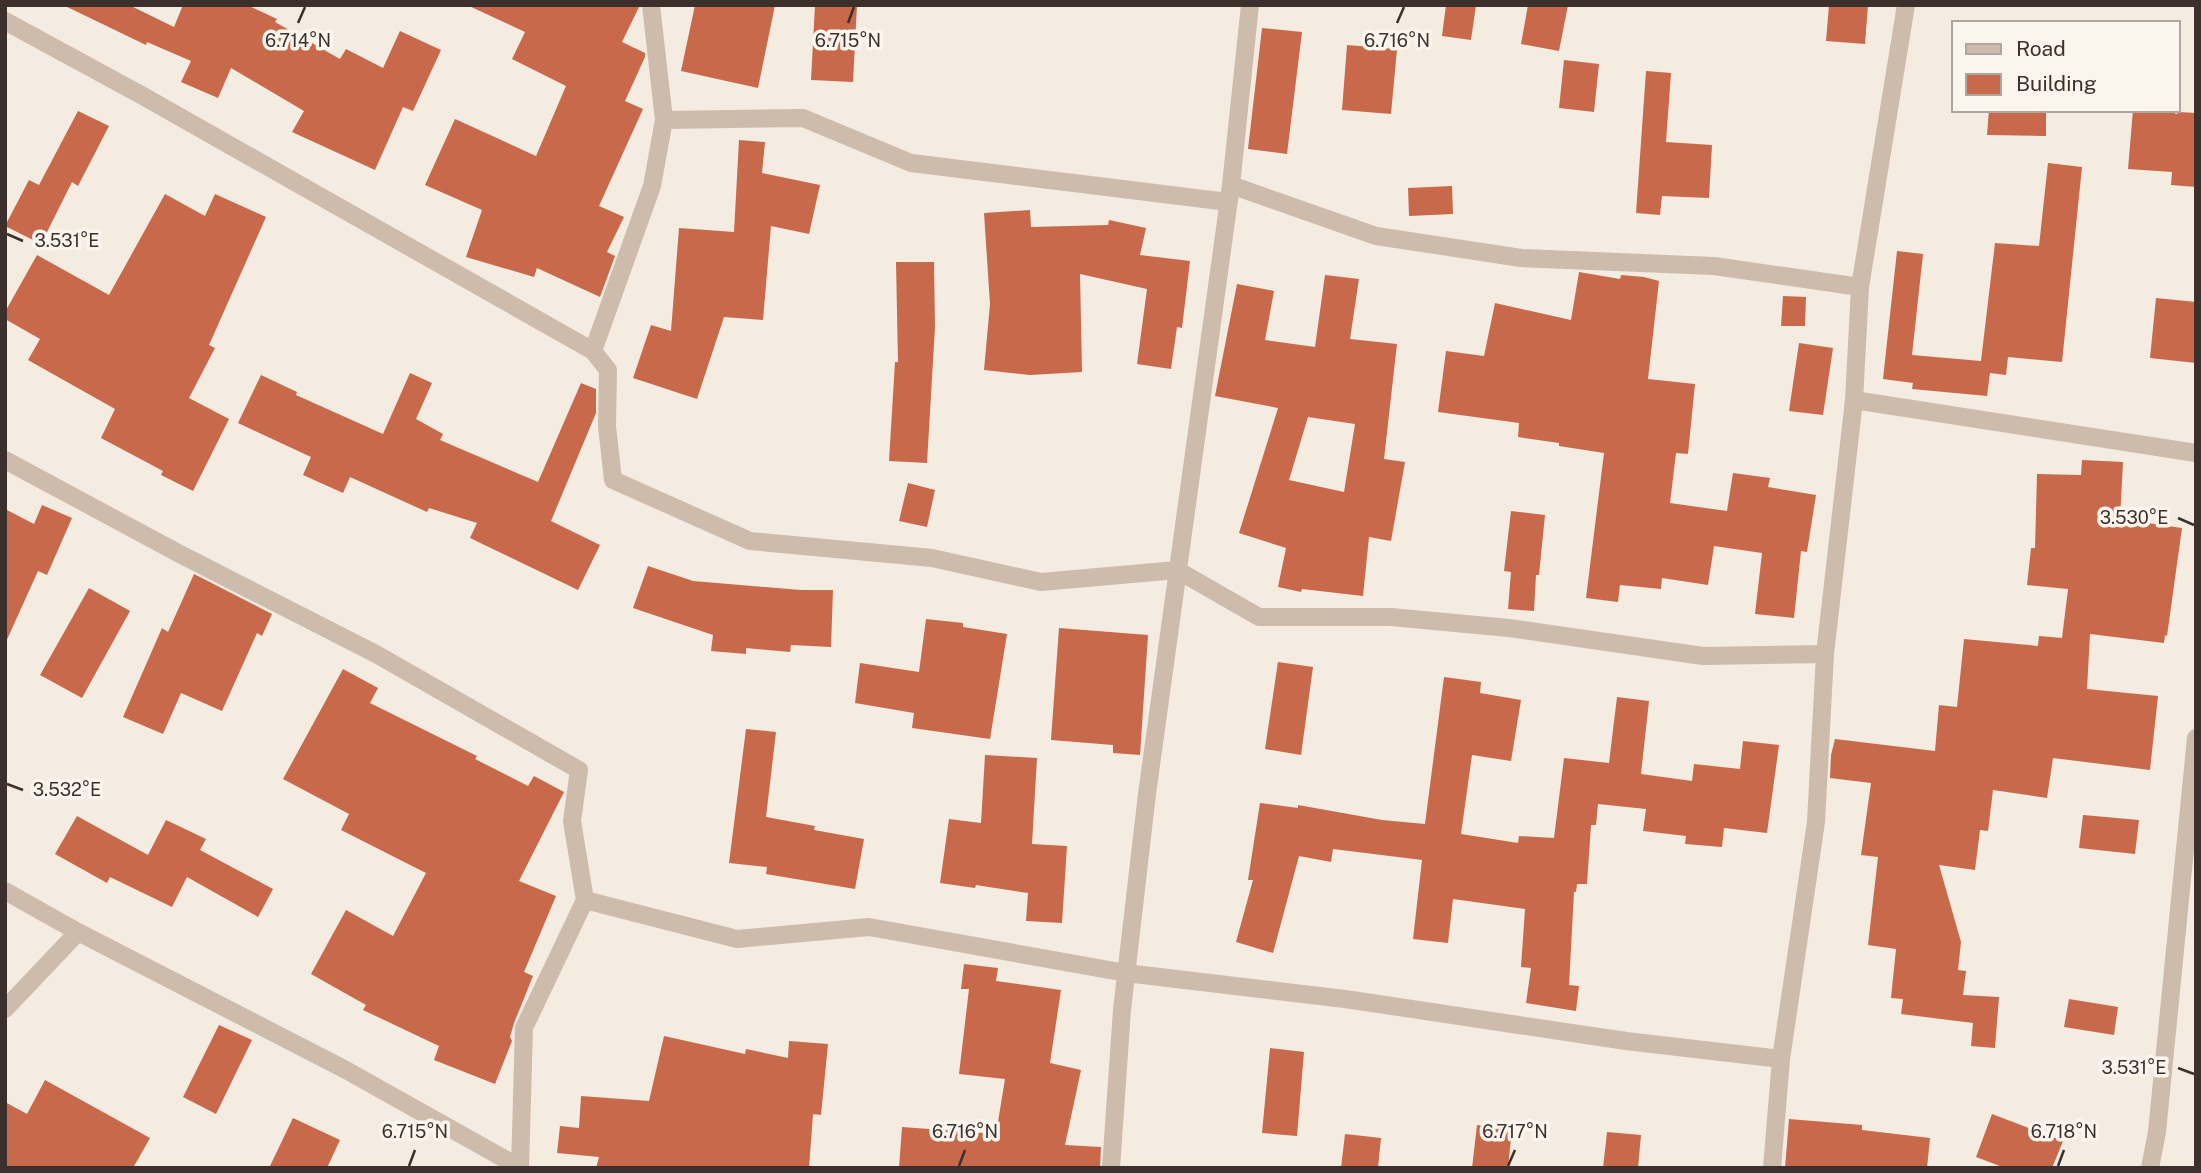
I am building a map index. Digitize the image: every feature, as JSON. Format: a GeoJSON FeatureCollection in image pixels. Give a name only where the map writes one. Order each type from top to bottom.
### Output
{"type":"FeatureCollection","features":[{"type":"Feature","properties":{"kind":"street"},"geometry":{"type":"LineString","coordinates":[[593,351],[652,186],[664,120],[651,5]]}},
{"type":"Feature","properties":{"kind":"street"},"geometry":{"type":"LineString","coordinates":[[1111,1168],[1126,973],[1177,570],[1230,194],[1250,5]]}},
{"type":"Feature","properties":{"kind":"street"},"geometry":{"type":"LineString","coordinates":[[1772,1168],[1781,1059],[1816,822],[1825,654],[1854,400],[1860,287],[1906,5]]}},
{"type":"Feature","properties":{"kind":"street"},"geometry":{"type":"LineString","coordinates":[[5,22],[143,96],[593,351],[608,370],[607,426],[613,480],[750,541],[932,558],[1041,582],[1177,570],[1259,617],[1391,617],[1509,628],[1703,656],[1825,654]]}},
{"type":"Feature","properties":{"kind":"street"},"geometry":{"type":"LineString","coordinates":[[664,120],[803,118],[911,163],[1230,194],[1376,236],[1521,258],[1714,266],[1860,287]]}},
{"type":"Feature","properties":{"kind":"street"},"geometry":{"type":"LineString","coordinates":[[1854,400],[2196,453]]}},
{"type":"Feature","properties":{"kind":"street"},"geometry":{"type":"LineString","coordinates":[[5,460],[178,553],[376,654],[579,770],[572,821],[585,900],[524,1028],[520,1168],[346,1070],[78,932],[5,891]]}},
{"type":"Feature","properties":{"kind":"street"},"geometry":{"type":"LineString","coordinates":[[2150,1168],[2157,1132],[2196,738]]}},
{"type":"Feature","properties":{"kind":"street"},"geometry":{"type":"LineString","coordinates":[[585,900],[737,939],[869,927],[1126,973],[1345,999],[1626,1041],[1781,1059]]}},
{"type":"Feature","properties":{"kind":"street"},"geometry":{"type":"LineString","coordinates":[[5,1009],[78,932]]}},
{"type":"Feature","properties":{"kind":"building"},"geometry":{"type":"Polygon","coordinates":[[[63,5],[129,5],[174,27],[183,5],[247,5],[277,19],[275,22],[340,59],[346,49],[383,68],[400,31],[441,50],[413,111],[403,107],[375,170],[292,132],[304,111],[231,68],[218,98],[181,82],[191,61],[147,42],[146,45],[63,5]]]}},
{"type":"Feature","properties":{"kind":"building"},"geometry":{"type":"Polygon","coordinates":[[[467,5],[640,5],[622,42],[645,53],[625,101],[643,109],[599,206],[624,217],[607,252],[615,256],[600,297],[537,268],[534,277],[466,257],[482,210],[425,185],[455,119],[536,156],[566,86],[512,59],[525,32],[467,5]]]}},
{"type":"Feature","properties":{"kind":"building"},"geometry":{"type":"Polygon","coordinates":[[[695,5],[775,5],[758,88],[681,71],[695,5]]]}},
{"type":"Feature","properties":{"kind":"building"},"geometry":{"type":"Polygon","coordinates":[[[815,5],[857,5],[853,82],[811,80],[815,5]]]}},
{"type":"Feature","properties":{"kind":"building"},"geometry":{"type":"Polygon","coordinates":[[[1446,5],[1476,5],[1471,40],[1442,36],[1446,5]]]}},
{"type":"Feature","properties":{"kind":"building"},"geometry":{"type":"Polygon","coordinates":[[[1528,5],[1568,5],[1559,51],[1521,44],[1528,5]]]}},
{"type":"Feature","properties":{"kind":"building"},"geometry":{"type":"Polygon","coordinates":[[[1829,5],[1868,5],[1865,44],[1826,41],[1829,5]]]}},
{"type":"Feature","properties":{"kind":"building"},"geometry":{"type":"Polygon","coordinates":[[[1262,28],[1302,32],[1287,154],[1248,149],[1262,28]]]}},
{"type":"Feature","properties":{"kind":"building"},"geometry":{"type":"Polygon","coordinates":[[[1347,45],[1397,49],[1391,114],[1342,110],[1347,45]]]}},
{"type":"Feature","properties":{"kind":"building"},"geometry":{"type":"Polygon","coordinates":[[[1564,60],[1599,64],[1594,112],[1559,108],[1564,60]]]}},
{"type":"Feature","properties":{"kind":"building"},"geometry":{"type":"Polygon","coordinates":[[[1646,71],[1671,73],[1666,142],[1712,145],[1709,198],[1662,196],[1660,215],[1636,213],[1646,71]]]}},
{"type":"Feature","properties":{"kind":"building"},"geometry":{"type":"Polygon","coordinates":[[[78,111],[109,126],[78,186],[72,182],[41,244],[5,226],[29,180],[39,185],[78,111]]]}},
{"type":"Feature","properties":{"kind":"building"},"geometry":{"type":"Polygon","coordinates":[[[1989,112],[2046,112],[2046,136],[1987,135],[1989,112]]]}},
{"type":"Feature","properties":{"kind":"building"},"geometry":{"type":"Polygon","coordinates":[[[2133,112],[2196,113],[2196,187],[2171,185],[2172,172],[2128,169],[2133,112]]]}},
{"type":"Feature","properties":{"kind":"building"},"geometry":{"type":"Polygon","coordinates":[[[739,140],[765,142],[762,173],[820,185],[809,234],[771,226],[763,320],[724,317],[697,399],[633,378],[651,325],[671,331],[679,228],[734,232],[739,140]]]}},
{"type":"Feature","properties":{"kind":"building"},"geometry":{"type":"Polygon","coordinates":[[[2048,163],[2082,167],[2062,362],[2008,357],[2006,375],[1990,373],[1987,396],[1912,389],[1913,383],[1883,379],[1897,251],[1923,254],[1912,355],[1981,361],[1995,243],[2039,246],[2048,163]]]}},
{"type":"Feature","properties":{"kind":"building"},"geometry":{"type":"Polygon","coordinates":[[[1452,186],[1453,214],[1409,216],[1408,188],[1452,186]]]}},
{"type":"Feature","properties":{"kind":"building"},"geometry":{"type":"Polygon","coordinates":[[[165,194],[205,216],[215,194],[266,217],[209,345],[215,348],[189,398],[229,419],[193,491],[161,475],[163,471],[101,438],[115,409],[28,360],[40,339],[5,319],[5,312],[37,255],[109,295],[165,194]]]}},
{"type":"Feature","properties":{"kind":"building"},"geometry":{"type":"Polygon","coordinates":[[[1030,210],[1031,227],[1108,225],[1109,220],[1146,228],[1140,255],[1190,261],[1182,328],[1177,327],[1171,369],[1137,364],[1147,289],[1080,274],[1082,372],[1030,375],[984,370],[990,304],[984,213],[1030,210]]]}},
{"type":"Feature","properties":{"kind":"building"},"geometry":{"type":"Polygon","coordinates":[[[896,262],[934,262],[935,327],[927,463],[889,461],[895,362],[898,362],[896,262]]]}},
{"type":"Feature","properties":{"kind":"building"},"geometry":{"type":"Polygon","coordinates":[[[1579,272],[1620,279],[1621,275],[1659,281],[1648,379],[1695,384],[1688,454],[1676,453],[1670,503],[1727,511],[1733,473],[1770,478],[1768,487],[1816,495],[1807,552],[1801,551],[1794,618],[1755,614],[1762,553],[1714,546],[1708,585],[1662,578],[1661,589],[1620,585],[1618,602],[1586,598],[1604,453],[1518,437],[1519,423],[1438,412],[1446,351],[1484,356],[1495,303],[1571,320],[1579,272]]]}},
{"type":"Feature","properties":{"kind":"building"},"geometry":{"type":"Polygon","coordinates":[[[1325,275],[1359,279],[1350,339],[1397,344],[1384,459],[1405,462],[1391,541],[1369,537],[1363,596],[1302,589],[1301,592],[1278,587],[1286,548],[1239,533],[1278,408],[1215,396],[1237,284],[1274,291],[1265,340],[1315,347],[1325,275]],[[1308,417],[1289,480],[1344,492],[1355,424],[1308,417]]]}},
{"type":"Feature","properties":{"kind":"building"},"geometry":{"type":"Polygon","coordinates":[[[1783,296],[1806,297],[1805,326],[1781,326],[1783,296]]]}},
{"type":"Feature","properties":{"kind":"building"},"geometry":{"type":"Polygon","coordinates":[[[2156,298],[2196,302],[2196,363],[2150,358],[2156,298]]]}},
{"type":"Feature","properties":{"kind":"building"},"geometry":{"type":"Polygon","coordinates":[[[1799,343],[1833,348],[1823,415],[1789,411],[1799,343]]]}},
{"type":"Feature","properties":{"kind":"building"},"geometry":{"type":"Polygon","coordinates":[[[410,373],[432,383],[416,419],[443,434],[440,440],[538,482],[581,383],[596,389],[596,413],[551,521],[600,545],[578,590],[470,538],[477,523],[429,508],[427,512],[350,477],[343,493],[303,475],[311,457],[238,423],[261,375],[297,392],[296,395],[383,434],[410,373]]]}},
{"type":"Feature","properties":{"kind":"building"},"geometry":{"type":"Polygon","coordinates":[[[2082,460],[2123,462],[2120,519],[2182,528],[2164,643],[2090,634],[2087,689],[2158,696],[2150,770],[2053,758],[2047,798],[1993,790],[1988,831],[1980,830],[1975,870],[1939,865],[1961,942],[1958,970],[1966,971],[1963,995],[1999,997],[1995,1048],[1971,1046],[1973,1023],[1901,1014],[1903,999],[1891,998],[1896,949],[1868,945],[1878,857],[1861,855],[1871,783],[1830,778],[1831,755],[1835,739],[1935,751],[1939,705],[1957,707],[1964,639],[2038,646],[2039,636],[2062,638],[2068,589],[2027,585],[2031,548],[2035,548],[2037,474],[2081,475],[2082,460]]]}},
{"type":"Feature","properties":{"kind":"building"},"geometry":{"type":"Polygon","coordinates":[[[908,483],[935,490],[927,527],[899,521],[908,483]]]}},
{"type":"Feature","properties":{"kind":"building"},"geometry":{"type":"Polygon","coordinates":[[[42,505],[72,518],[47,575],[38,571],[5,644],[5,509],[34,524],[42,505]]]}},
{"type":"Feature","properties":{"kind":"building"},"geometry":{"type":"Polygon","coordinates":[[[1511,511],[1545,515],[1539,575],[1536,575],[1534,611],[1508,609],[1511,572],[1504,571],[1511,511]]]}},
{"type":"Feature","properties":{"kind":"building"},"geometry":{"type":"Polygon","coordinates":[[[648,566],[693,581],[833,590],[831,647],[791,645],[790,652],[746,648],[746,654],[711,651],[713,635],[633,608],[648,566]]]}},
{"type":"Feature","properties":{"kind":"building"},"geometry":{"type":"Polygon","coordinates":[[[194,574],[272,614],[262,636],[257,633],[222,711],[181,693],[163,734],[123,717],[162,628],[168,632],[194,574]]]}},
{"type":"Feature","properties":{"kind":"building"},"geometry":{"type":"Polygon","coordinates":[[[89,588],[130,611],[82,698],[40,675],[89,588]]]}},
{"type":"Feature","properties":{"kind":"building"},"geometry":{"type":"Polygon","coordinates":[[[926,619],[963,623],[963,627],[1007,634],[990,739],[912,728],[914,713],[855,703],[860,663],[919,672],[926,619]]]}},
{"type":"Feature","properties":{"kind":"building"},"geometry":{"type":"Polygon","coordinates":[[[1059,628],[1148,635],[1140,755],[1113,753],[1113,745],[1051,740],[1059,628]]]}},
{"type":"Feature","properties":{"kind":"building"},"geometry":{"type":"Polygon","coordinates":[[[1278,662],[1313,667],[1301,755],[1265,749],[1278,662]]]}},
{"type":"Feature","properties":{"kind":"building"},"geometry":{"type":"Polygon","coordinates":[[[343,669],[378,688],[370,703],[477,756],[475,759],[528,786],[534,776],[564,792],[519,881],[556,896],[524,972],[533,976],[514,1023],[510,1037],[512,1041],[495,1084],[434,1060],[439,1046],[363,1010],[366,1005],[311,974],[346,910],[393,936],[426,873],[341,830],[349,814],[283,779],[343,669]]]}},
{"type":"Feature","properties":{"kind":"building"},"geometry":{"type":"Polygon","coordinates":[[[1444,677],[1481,682],[1480,693],[1521,700],[1511,761],[1472,755],[1461,834],[1518,843],[1519,836],[1554,838],[1564,758],[1609,763],[1617,697],[1649,701],[1641,774],[1692,781],[1694,764],[1740,769],[1743,741],[1779,745],[1767,833],[1724,828],[1722,847],[1685,844],[1686,836],[1643,831],[1646,809],[1598,804],[1596,825],[1591,825],[1587,884],[1577,884],[1574,892],[1569,985],[1579,986],[1576,1011],[1526,1003],[1531,968],[1521,967],[1525,909],[1453,899],[1448,943],[1413,939],[1422,860],[1333,849],[1331,862],[1299,856],[1273,953],[1236,942],[1253,880],[1248,880],[1260,803],[1298,808],[1298,805],[1382,820],[1425,824],[1444,677]]]}},
{"type":"Feature","properties":{"kind":"building"},"geometry":{"type":"Polygon","coordinates":[[[746,729],[776,732],[766,817],[815,826],[814,830],[864,839],[855,889],[766,874],[767,867],[729,863],[746,729]]]}},
{"type":"Feature","properties":{"kind":"building"},"geometry":{"type":"Polygon","coordinates":[[[985,755],[1037,758],[1032,844],[1067,846],[1062,923],[1026,921],[1028,893],[940,883],[949,819],[981,823],[985,755]]]}},
{"type":"Feature","properties":{"kind":"building"},"geometry":{"type":"Polygon","coordinates":[[[2083,815],[2139,820],[2135,854],[2079,848],[2083,815]]]}},
{"type":"Feature","properties":{"kind":"building"},"geometry":{"type":"Polygon","coordinates":[[[77,816],[148,855],[166,820],[206,839],[200,850],[273,889],[258,917],[187,877],[172,907],[110,877],[107,883],[55,854],[77,816]]]}},
{"type":"Feature","properties":{"kind":"building"},"geometry":{"type":"Polygon","coordinates":[[[964,964],[998,968],[996,981],[1061,990],[1050,1063],[1081,1070],[1065,1145],[1101,1147],[1100,1168],[899,1168],[902,1127],[996,1134],[1005,1079],[959,1074],[969,989],[961,989],[964,964]]]}},
{"type":"Feature","properties":{"kind":"building"},"geometry":{"type":"Polygon","coordinates":[[[2069,999],[2118,1007],[2114,1035],[2064,1027],[2069,999]]]}},
{"type":"Feature","properties":{"kind":"building"},"geometry":{"type":"Polygon","coordinates":[[[219,1025],[252,1040],[216,1114],[183,1097],[219,1025]]]}},
{"type":"Feature","properties":{"kind":"building"},"geometry":{"type":"Polygon","coordinates":[[[664,1036],[745,1054],[746,1049],[788,1058],[789,1041],[828,1044],[821,1115],[813,1114],[809,1168],[596,1168],[599,1157],[557,1153],[560,1126],[579,1128],[581,1096],[649,1101],[664,1036]]]}},
{"type":"Feature","properties":{"kind":"building"},"geometry":{"type":"Polygon","coordinates":[[[1270,1048],[1304,1052],[1297,1136],[1262,1133],[1270,1048]]]}},
{"type":"Feature","properties":{"kind":"building"},"geometry":{"type":"Polygon","coordinates":[[[45,1080],[150,1138],[133,1168],[5,1168],[5,1102],[27,1114],[45,1080]]]}},
{"type":"Feature","properties":{"kind":"building"},"geometry":{"type":"Polygon","coordinates":[[[1992,1114],[2063,1141],[2052,1168],[2005,1168],[1976,1157],[1992,1114]]]}},
{"type":"Feature","properties":{"kind":"building"},"geometry":{"type":"Polygon","coordinates":[[[293,1118],[340,1140],[327,1168],[269,1168],[293,1118]]]}},
{"type":"Feature","properties":{"kind":"building"},"geometry":{"type":"Polygon","coordinates":[[[1789,1119],[1862,1125],[1862,1130],[1930,1138],[1927,1168],[1785,1168],[1789,1119]]]}},
{"type":"Feature","properties":{"kind":"building"},"geometry":{"type":"Polygon","coordinates":[[[1477,1125],[1512,1129],[1508,1168],[1472,1168],[1477,1125]]]}},
{"type":"Feature","properties":{"kind":"building"},"geometry":{"type":"Polygon","coordinates":[[[1607,1132],[1641,1135],[1638,1168],[1603,1168],[1607,1132]]]}},
{"type":"Feature","properties":{"kind":"building"},"geometry":{"type":"Polygon","coordinates":[[[1345,1134],[1381,1138],[1378,1168],[1341,1168],[1345,1134]]]}}]}
